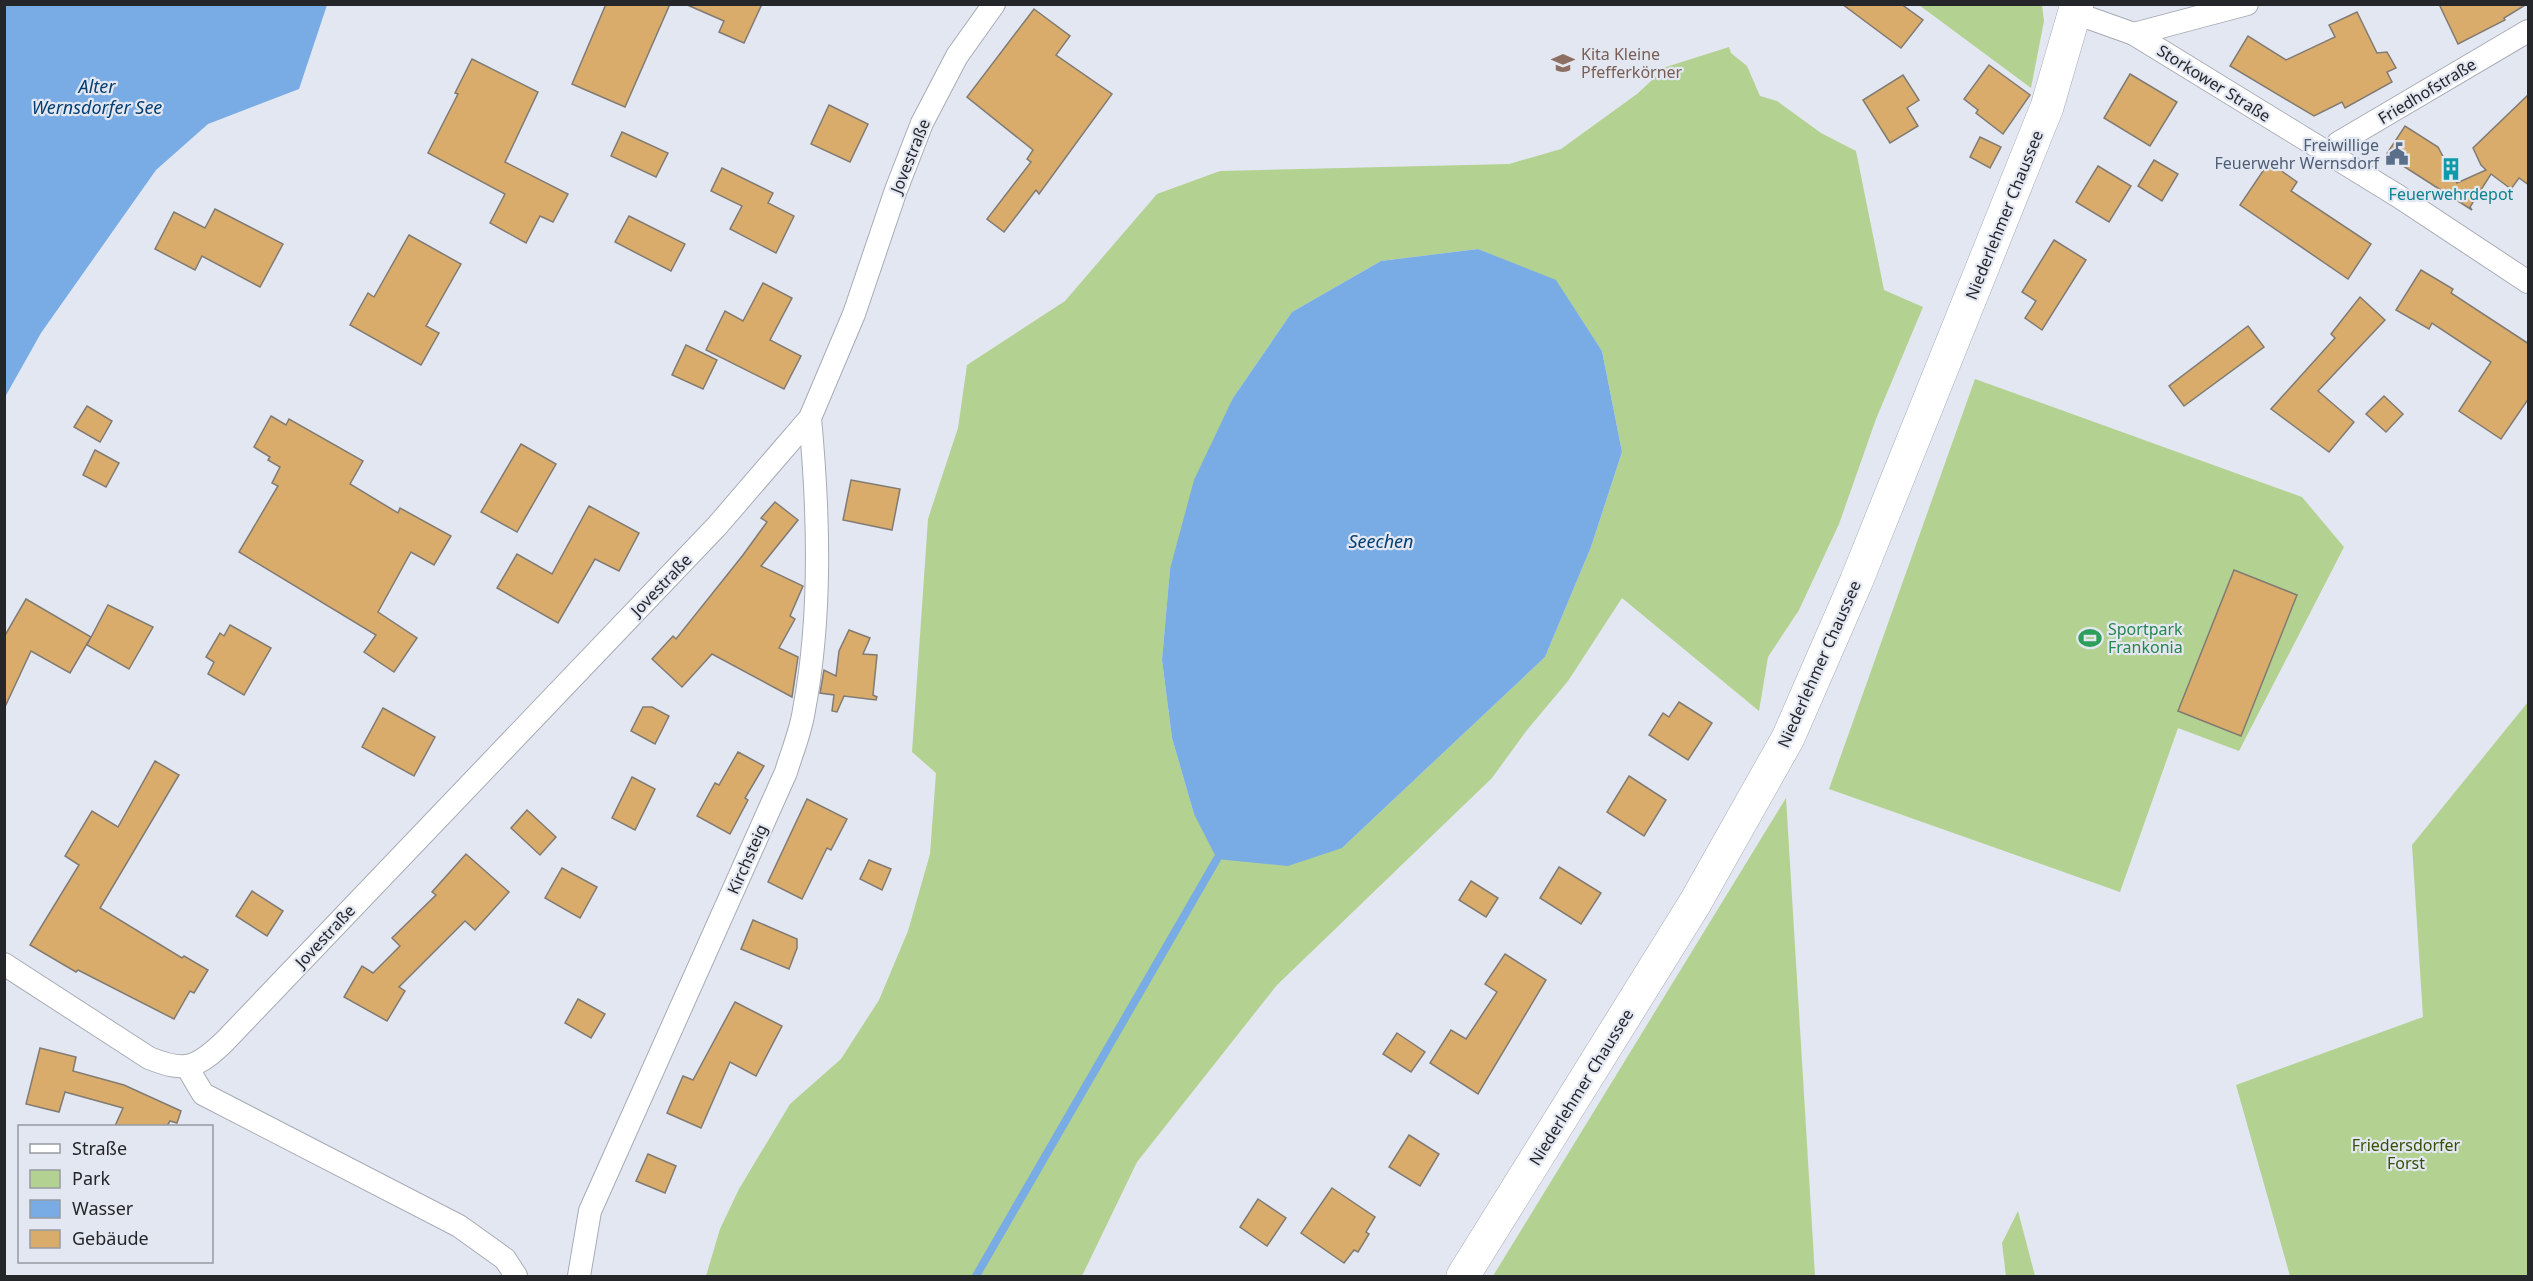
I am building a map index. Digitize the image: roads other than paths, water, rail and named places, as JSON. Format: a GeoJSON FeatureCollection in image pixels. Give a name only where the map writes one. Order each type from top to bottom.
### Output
{"type":"FeatureCollection","features":[{"type":"Feature","properties":{"kind":"main road","name":"Niederlehmer Chaussee"},"geometry":{"type":"LineString","coordinates":[[1463,1276],[1695,903],[1788,738],[1856,582],[2048,107],[2076,9]]}},
{"type":"Feature","properties":{"kind":"street","name":"Jovestraße"},"geometry":{"type":"LineString","coordinates":[[187,1067],[203,1062],[225,1041],[490,760],[552,699],[717,526],[810,418],[854,314],[896,190],[922,123],[957,56],[994,4]]}},
{"type":"Feature","properties":{"kind":"street"},"geometry":{"type":"LineString","coordinates":[[2134,34],[2247,4]]}},
{"type":"Feature","properties":{"kind":"street","name":"Storkower Straße"},"geometry":{"type":"LineString","coordinates":[[2076,9],[2134,34],[2398,195],[2529,282]]}},
{"type":"Feature","properties":{"kind":"street","name":"Friedhofstraße"},"geometry":{"type":"LineString","coordinates":[[2330,155],[2338,143],[2529,31]]}},
{"type":"Feature","properties":{"kind":"street","name":"Kirchsteig"},"geometry":{"type":"LineString","coordinates":[[579,1276],[590,1211],[786,772],[804,712],[816,593],[814,460],[810,418]]}},
{"type":"Feature","properties":{"kind":"street"},"geometry":{"type":"LineString","coordinates":[[4,963],[149,1058],[169,1066],[187,1067],[203,1094],[459,1226],[505,1259],[516,1276]]}},
{"type":"Feature","properties":{"kind":"water","name":"Alter Wernsdorfer See"},"geometry":{"type":"Polygon","coordinates":[[[5,4],[327,5],[299,89],[208,124],[156,170],[41,333],[5,397],[5,4]]]}},
{"type":"Feature","properties":{"kind":"water","name":"Seechen"},"geometry":{"type":"Polygon","coordinates":[[[1478,249],[1556,280],[1602,351],[1622,452],[1591,547],[1545,657],[1342,848],[1288,866],[1217,859],[1194,814],[1172,738],[1162,660],[1170,569],[1194,480],[1233,398],[1292,312],[1381,261],[1478,249]]]}},
{"type":"Feature","properties":{"kind":"waterway"},"geometry":{"type":"LineString","coordinates":[[976,1276],[1217,859]]}},
{"type":"Feature","properties":{"kind":"place","name":"Kita Kleine Pfefferkörner"},"geometry":{"type":"Point","coordinates":[1563,63]}},
{"type":"Feature","properties":{"kind":"place","name":"Freiwillige Feuerwehr Wernsdorf"},"geometry":{"type":"Point","coordinates":[2397,154]}},
{"type":"Feature","properties":{"kind":"place","name":"Feuerwehrdepot"},"geometry":{"type":"Point","coordinates":[2451,169]}},
{"type":"Feature","properties":{"kind":"place","name":"Sportpark Frankonia"},"geometry":{"type":"Point","coordinates":[2090,638]}},
{"type":"Feature","properties":{"kind":"park label","name":"Friedersdorfer Forst"},"geometry":{"type":"Point","coordinates":[2406,1154]}}]}
